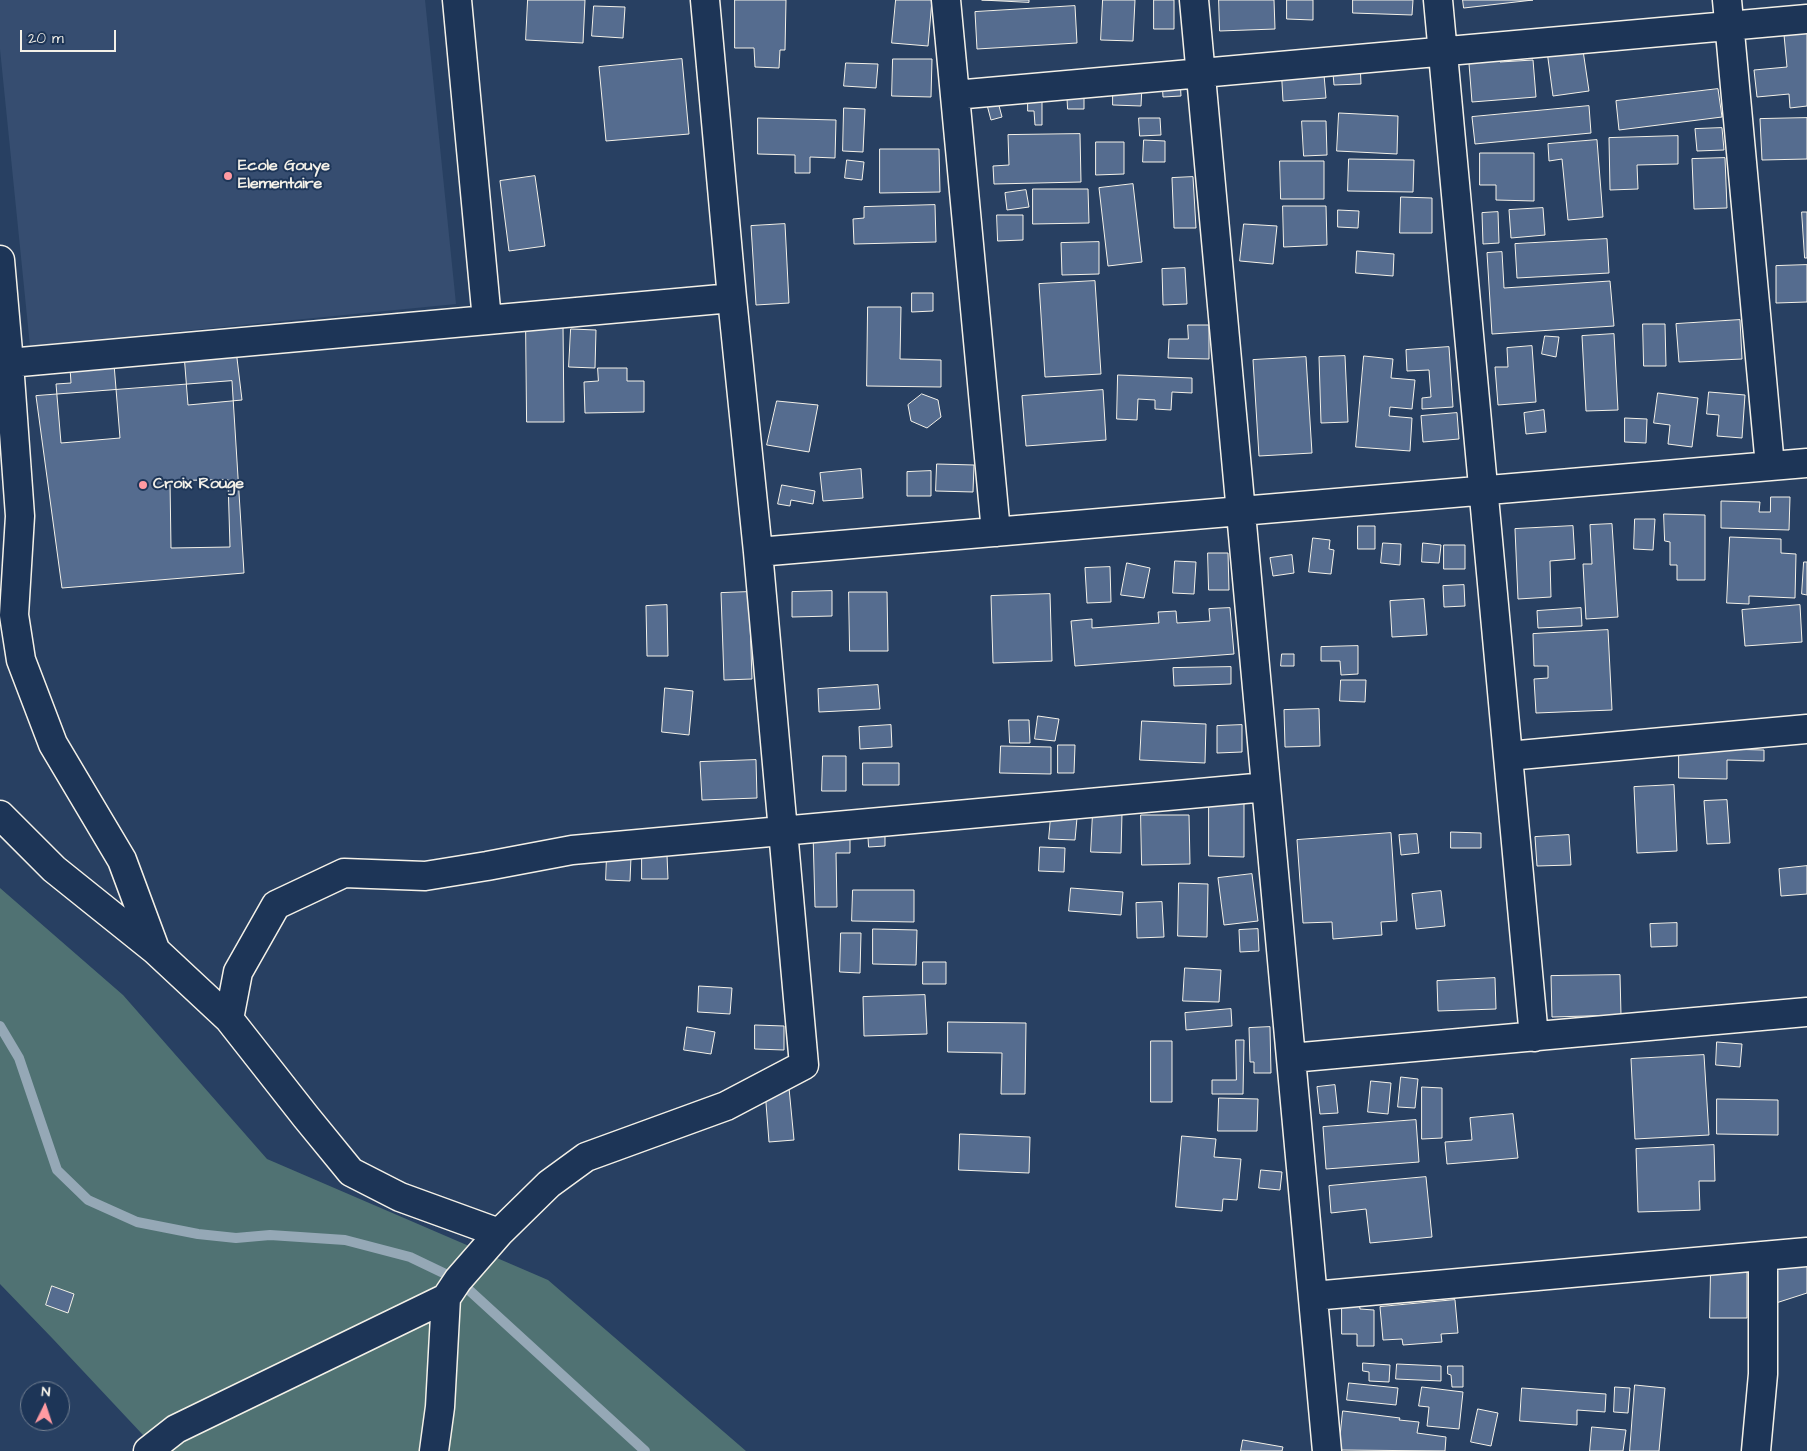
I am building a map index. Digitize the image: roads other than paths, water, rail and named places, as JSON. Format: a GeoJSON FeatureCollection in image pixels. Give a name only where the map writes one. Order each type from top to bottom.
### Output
{"type":"FeatureCollection","features":[{"type":"Feature","properties":{"kind":"street"},"geometry":{"type":"LineString","coordinates":[[457,0],[487,320]]}},
{"type":"Feature","properties":{"kind":"street"},"geometry":{"type":"LineString","coordinates":[[148,1451],[176,1429],[446,1298],[458,1280],[500,1233],[549,1184],[586,1157],[726,1106],[804,1065],[758,552],[732,298],[705,0]]}},
{"type":"Feature","properties":{"kind":"street"},"geometry":{"type":"LineString","coordinates":[[946,0],[996,532]]}},
{"type":"Feature","properties":{"kind":"street"},"geometry":{"type":"LineString","coordinates":[[1194,0],[1328,1451]]}},
{"type":"Feature","properties":{"kind":"street"},"geometry":{"type":"LineString","coordinates":[[1438,0],[1534,1037]]}},
{"type":"Feature","properties":{"kind":"street"},"geometry":{"type":"LineString","coordinates":[[955,96],[1443,52],[1728,13],[1807,19]]}},
{"type":"Feature","properties":{"kind":"street"},"geometry":{"type":"LineString","coordinates":[[1728,13],[1770,466]]}},
{"type":"Feature","properties":{"kind":"street"},"geometry":{"type":"LineString","coordinates":[[0,260],[20,516],[14,615],[20,660],[52,744],[122,860],[155,950]]}},
{"type":"Feature","properties":{"kind":"street"},"geometry":{"type":"LineString","coordinates":[[9,363],[732,298]]}},
{"type":"Feature","properties":{"kind":"street"},"geometry":{"type":"LineString","coordinates":[[758,552],[1807,463]]}},
{"type":"Feature","properties":{"kind":"street"},"geometry":{"type":"LineString","coordinates":[[1508,756],[1807,729]]}},
{"type":"Feature","properties":{"kind":"street"},"geometry":{"type":"LineString","coordinates":[[229,1019],[238,972],[276,905],[344,873],[425,876],[572,850],[1266,787]]}},
{"type":"Feature","properties":{"kind":"street"},"geometry":{"type":"LineString","coordinates":[[0,816],[54,869],[155,950],[229,1019],[351,1172],[400,1198],[500,1233]]}},
{"type":"Feature","properties":{"kind":"street"},"geometry":{"type":"LineString","coordinates":[[1291,1058],[1807,1012]]}},
{"type":"Feature","properties":{"kind":"street"},"geometry":{"type":"LineString","coordinates":[[1313,1296],[1807,1252]]}},
{"type":"Feature","properties":{"kind":"street"},"geometry":{"type":"LineString","coordinates":[[1756,1451],[1763,1374],[1763,1256]]}},
{"type":"Feature","properties":{"kind":"street"},"geometry":{"type":"LineString","coordinates":[[434,1451],[440,1408],[446,1298]]}},
{"type":"Feature","properties":{"kind":"waterway"},"geometry":{"type":"LineString","coordinates":[[0,1026],[19,1058],[57,1170],[88,1200],[137,1222],[198,1234],[236,1238],[270,1235],[345,1240],[410,1257],[458,1280],[645,1451]]}},
{"type":"Feature","properties":{"kind":"place","name":"Ecole Gouye Elementaire"},"geometry":{"type":"Point","coordinates":[228,176]}},
{"type":"Feature","properties":{"kind":"place","name":"Croix Rouge"},"geometry":{"type":"Point","coordinates":[143,485]}}]}
